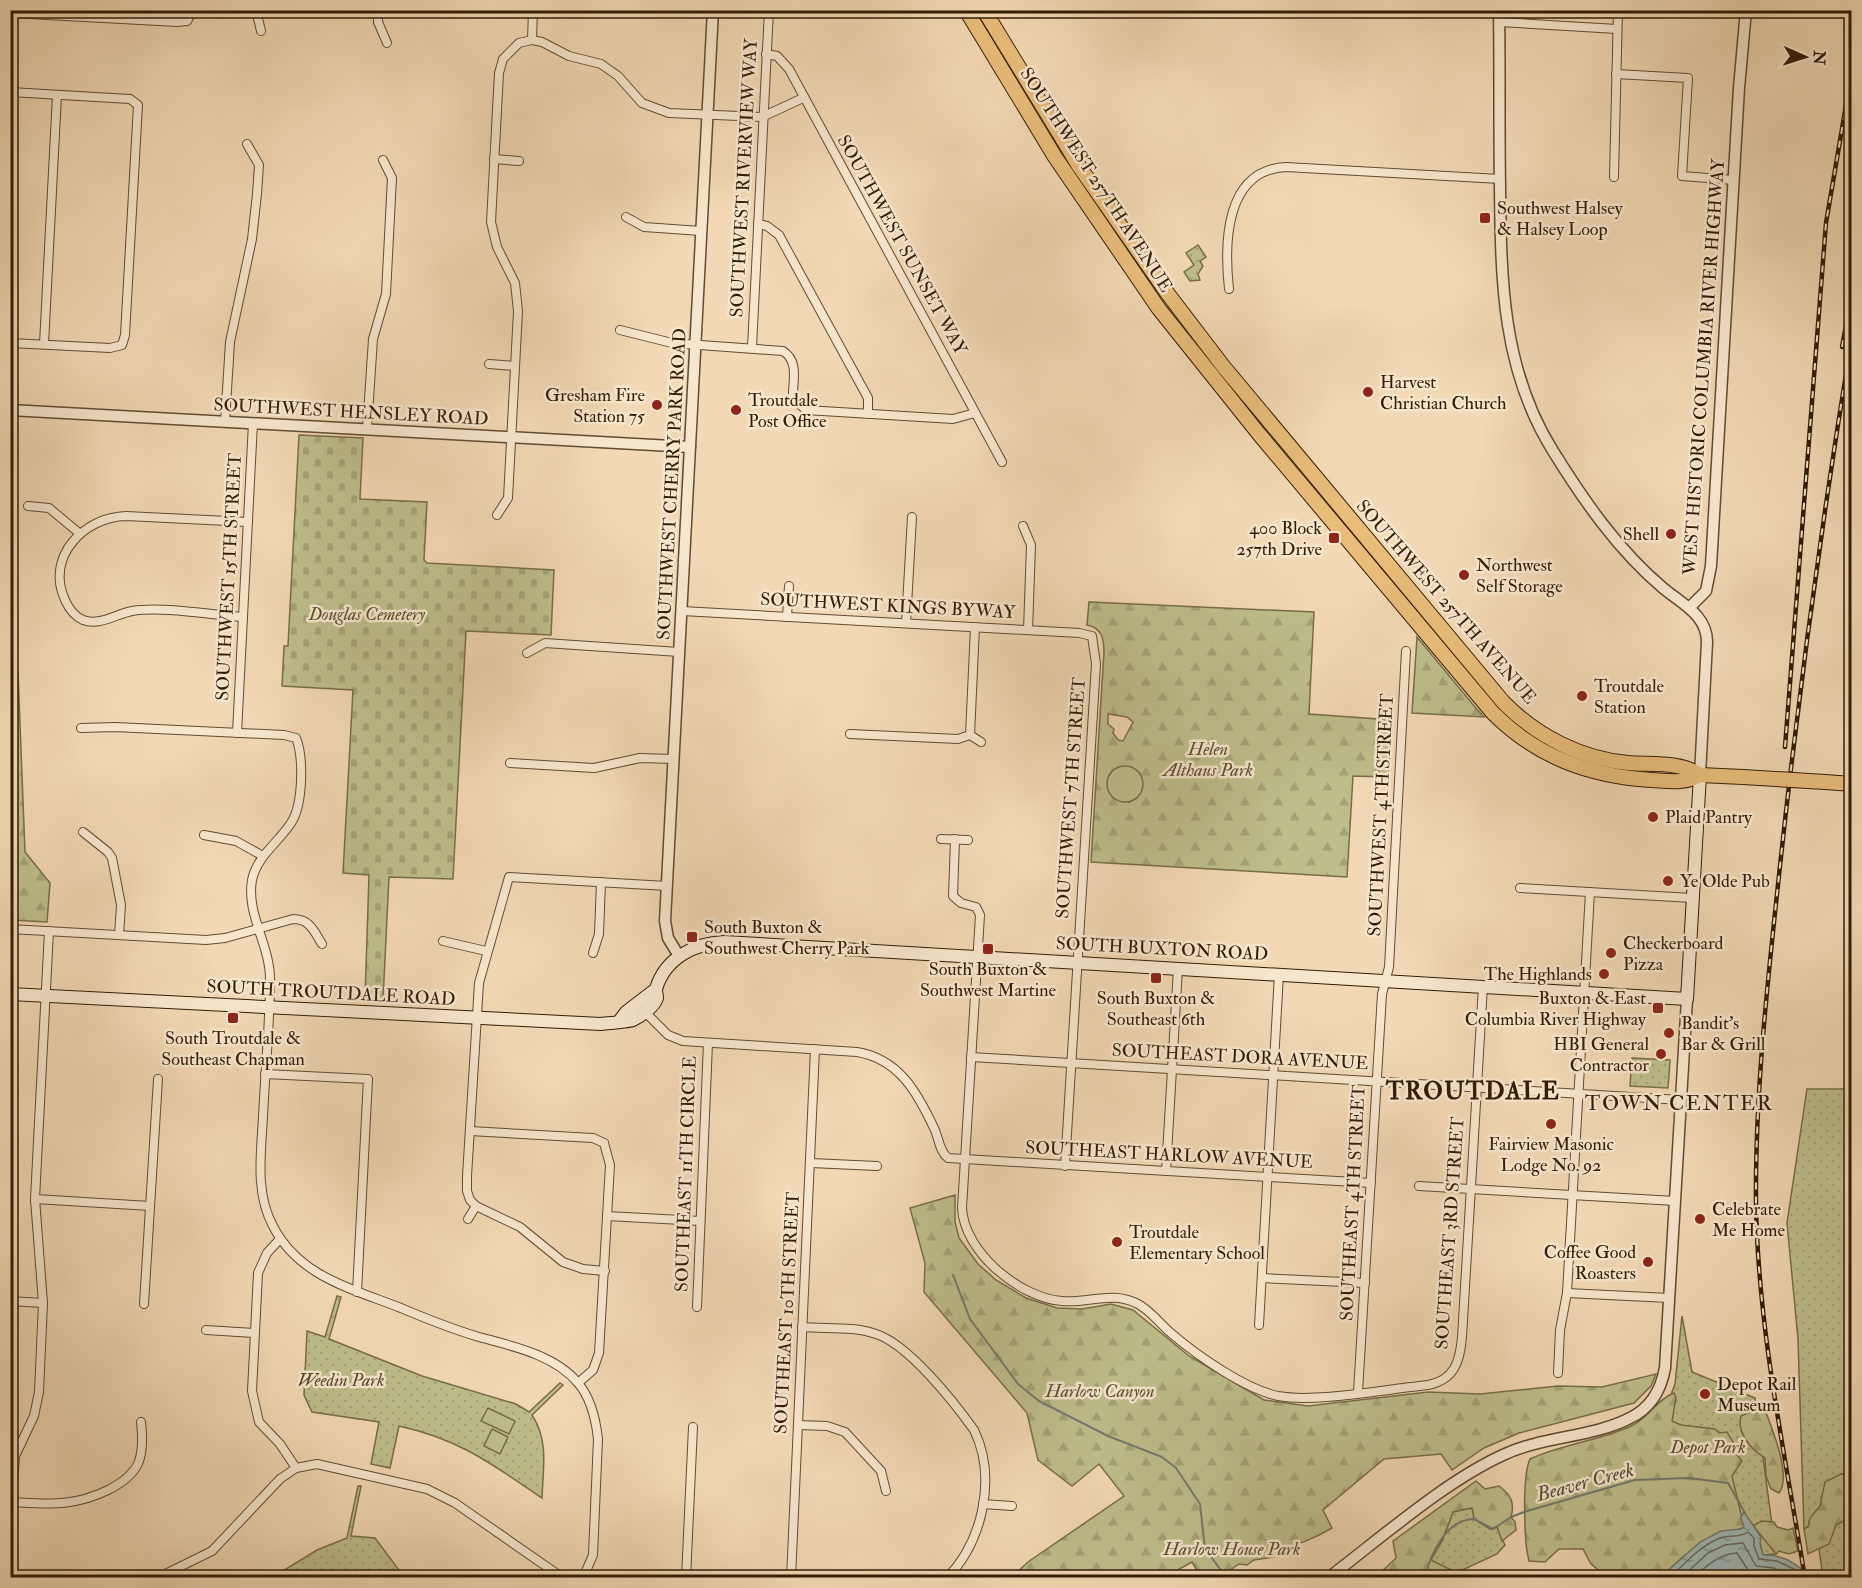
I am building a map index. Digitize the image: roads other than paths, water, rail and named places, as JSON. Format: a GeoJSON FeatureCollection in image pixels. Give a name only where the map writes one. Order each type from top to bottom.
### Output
{"type":"FeatureCollection","features":[{"type":"Feature","properties":{"kind":"main road","name":"SOUTHWEST 257TH AVENUE"},"geometry":{"type":"LineString","coordinates":[[966,10],[1055,158],[1153,301],[1252,425],[1493,713],[1528,743],[1558,760],[1586,771],[1616,777],[1688,782],[1700,775],[1688,767],[1624,763],[1577,751],[1536,730],[1504,703],[1181,312],[1072,156],[984,10]]}},
{"type":"Feature","properties":{"kind":"main road"},"geometry":{"type":"LineString","coordinates":[[1686,999],[1700,775],[1851,784]]}},
{"type":"Feature","properties":{"kind":"main road","name":"SOUTH BUXTON ROAD"},"geometry":{"type":"LineString","coordinates":[[620,1020],[648,993],[656,989],[680,956],[703,944],[724,942],[1686,999]]}},
{"type":"Feature","properties":{"kind":"main road","name":"SOUTH BUXTON ROAD"},"geometry":{"type":"LineString","coordinates":[[645,1012],[657,998],[656,989]]}},
{"type":"Feature","properties":{"kind":"main road","name":"SOUTH TROUTDALE ROAD"},"geometry":{"type":"LineString","coordinates":[[10,994],[594,1024],[620,1020],[629,1022],[645,1012]]}},
{"type":"Feature","properties":{"kind":"street"},"geometry":{"type":"LineString","coordinates":[[10,13],[187,21],[193,10]]}},
{"type":"Feature","properties":{"kind":"street"},"geometry":{"type":"LineString","coordinates":[[256,10],[261,31]]}},
{"type":"Feature","properties":{"kind":"street"},"geometry":{"type":"LineString","coordinates":[[378,10],[378,22],[387,43]]}},
{"type":"Feature","properties":{"kind":"street"},"geometry":{"type":"LineString","coordinates":[[532,40],[533,10]]}},
{"type":"Feature","properties":{"kind":"street","name":"SOUTHWEST CHERRY PARK ROAD"},"geometry":{"type":"LineString","coordinates":[[680,956],[671,945],[666,930],[667,886],[712,10]]}},
{"type":"Feature","properties":{"kind":"street","name":"SOUTHWEST RIVERVIEW WAY"},"geometry":{"type":"LineString","coordinates":[[752,347],[769,10]]}},
{"type":"Feature","properties":{"kind":"street"},"geometry":{"type":"LineString","coordinates":[[1614,177],[1618,10]]}},
{"type":"Feature","properties":{"kind":"street","name":"WEST HISTORIC COLUMBIA RIVER HIGHWAY"},"geometry":{"type":"LineString","coordinates":[[1689,608],[1706,591],[1711,566],[1746,10]]}},
{"type":"Feature","properties":{"kind":"street"},"geometry":{"type":"LineString","coordinates":[[1617,29],[1499,16],[1501,273],[1506,323],[1514,360],[1532,412],[1566,473],[1615,540],[1654,581],[1700,617],[1707,633],[1700,775]]}},
{"type":"Feature","properties":{"kind":"street"},"geometry":{"type":"LineString","coordinates":[[497,515],[508,498],[518,293],[512,275],[497,248],[491,222],[501,66],[510,50],[519,43],[532,40],[569,56],[601,64],[618,76],[636,98],[653,108],[669,113],[762,117],[803,98]]}},
{"type":"Feature","properties":{"kind":"street","name":"SOUTHWEST SUNSET WAY"},"geometry":{"type":"LineString","coordinates":[[766,54],[782,60],[1002,462]]}},
{"type":"Feature","properties":{"kind":"street"},"geometry":{"type":"LineString","coordinates":[[1616,74],[1688,78],[1682,176],[1734,180]]}},
{"type":"Feature","properties":{"kind":"street"},"geometry":{"type":"LineString","coordinates":[[10,92],[129,99],[138,105],[125,334],[122,345],[110,348],[10,343]]}},
{"type":"Feature","properties":{"kind":"street"},"geometry":{"type":"LineString","coordinates":[[44,344],[57,95]]}},
{"type":"Feature","properties":{"kind":"street"},"geometry":{"type":"LineString","coordinates":[[225,422],[230,342],[252,239],[257,194],[259,165],[247,144]]}},
{"type":"Feature","properties":{"kind":"street"},"geometry":{"type":"LineString","coordinates":[[494,159],[519,160]]}},
{"type":"Feature","properties":{"kind":"street"},"geometry":{"type":"LineString","coordinates":[[367,429],[373,339],[386,294],[392,178],[383,160]]}},
{"type":"Feature","properties":{"kind":"street"},"geometry":{"type":"LineString","coordinates":[[1229,288],[1232,209],[1246,184],[1268,170],[1286,167],[1500,179]]}},
{"type":"Feature","properties":{"kind":"street"},"geometry":{"type":"LineString","coordinates":[[626,217],[644,227],[701,231]]}},
{"type":"Feature","properties":{"kind":"street"},"geometry":{"type":"LineString","coordinates":[[758,224],[767,226],[779,235],[868,398],[868,414]]}},
{"type":"Feature","properties":{"kind":"street"},"geometry":{"type":"LineString","coordinates":[[620,330],[663,341],[778,350],[790,357],[794,369],[793,399],[802,408],[952,419],[975,413]]}},
{"type":"Feature","properties":{"kind":"street"},"geometry":{"type":"LineString","coordinates":[[489,364],[515,366]]}},
{"type":"Feature","properties":{"kind":"street","name":"SOUTHWEST HENSLEY ROAD"},"geometry":{"type":"LineString","coordinates":[[10,410],[690,447]]}},
{"type":"Feature","properties":{"kind":"street","name":"SOUTHWEST 15TH STREET"},"geometry":{"type":"LineString","coordinates":[[237,732],[253,423]]}},
{"type":"Feature","properties":{"kind":"street"},"geometry":{"type":"LineString","coordinates":[[28,506],[49,508],[79,533]]}},
{"type":"Feature","properties":{"kind":"street"},"geometry":{"type":"LineString","coordinates":[[243,616],[142,610],[104,620],[84,620],[69,608],[60,580],[66,550],[79,533],[98,521],[117,516],[248,522]]}},
{"type":"Feature","properties":{"kind":"street"},"geometry":{"type":"LineString","coordinates":[[906,623],[912,517]]}},
{"type":"Feature","properties":{"kind":"street"},"geometry":{"type":"LineString","coordinates":[[1023,526],[1031,544],[1028,630]]}},
{"type":"Feature","properties":{"kind":"street"},"geometry":{"type":"LineString","coordinates":[[787,617],[789,586]]}},
{"type":"Feature","properties":{"kind":"street","name":"SOUTHWEST KINGS BYWAY"},"geometry":{"type":"LineString","coordinates":[[681,611],[1079,633],[1092,636]]}},
{"type":"Feature","properties":{"kind":"street"},"geometry":{"type":"LineString","coordinates":[[970,735],[975,627]]}},
{"type":"Feature","properties":{"kind":"street","name":"SOUTHWEST 7TH STREET"},"geometry":{"type":"LineString","coordinates":[[1065,1166],[1096,664],[1092,636]]}},
{"type":"Feature","properties":{"kind":"street"},"geometry":{"type":"LineString","coordinates":[[527,653],[545,643],[679,652]]}},
{"type":"Feature","properties":{"kind":"street","name":"SOUTHWEST 4TH STREET"},"geometry":{"type":"LineString","coordinates":[[1385,981],[1389,967],[1406,651]]}},
{"type":"Feature","properties":{"kind":"street"},"geometry":{"type":"LineString","coordinates":[[81,728],[115,727],[237,732],[297,738],[302,751],[296,813],[291,824],[263,856],[254,873],[251,889],[269,969],[261,1186],[268,1217],[280,1239],[309,1268],[357,1292],[432,1322],[534,1354],[558,1366],[579,1383],[597,1423],[598,1439],[593,1555],[583,1578]]}},
{"type":"Feature","properties":{"kind":"street"},"geometry":{"type":"LineString","coordinates":[[850,734],[958,740],[970,735]]}},
{"type":"Feature","properties":{"kind":"street"},"geometry":{"type":"LineString","coordinates":[[970,735],[981,742]]}},
{"type":"Feature","properties":{"kind":"street"},"geometry":{"type":"LineString","coordinates":[[510,763],[594,768],[640,758],[674,759]]}},
{"type":"Feature","properties":{"kind":"street"},"geometry":{"type":"LineString","coordinates":[[83,832],[112,858],[121,905],[119,935]]}},
{"type":"Feature","properties":{"kind":"street"},"geometry":{"type":"LineString","coordinates":[[204,835],[236,841],[263,856]]}},
{"type":"Feature","properties":{"kind":"street"},"geometry":{"type":"LineString","coordinates":[[941,839],[969,840]]}},
{"type":"Feature","properties":{"kind":"street"},"geometry":{"type":"LineString","coordinates":[[955,839],[953,896],[955,900],[973,905],[979,911],[963,1214],[970,1240],[989,1262],[1025,1289],[1041,1297],[1063,1302],[1108,1296],[1135,1302],[1191,1348],[1247,1384],[1268,1394],[1303,1398],[1358,1392]]}},
{"type":"Feature","properties":{"kind":"street"},"geometry":{"type":"LineString","coordinates":[[605,1271],[583,1269],[563,1262],[509,1220],[476,1206],[467,1191],[475,1018],[486,951],[509,877],[667,886]]}},
{"type":"Feature","properties":{"kind":"street"},"geometry":{"type":"LineString","coordinates":[[593,953],[599,933],[601,882]]}},
{"type":"Feature","properties":{"kind":"street"},"geometry":{"type":"LineString","coordinates":[[1520,888],[1692,898]]}},
{"type":"Feature","properties":{"kind":"street"},"geometry":{"type":"LineString","coordinates":[[1558,1372],[1560,1330],[1567,1293],[1590,892]]}},
{"type":"Feature","properties":{"kind":"street"},"geometry":{"type":"LineString","coordinates":[[10,929],[217,939],[293,919],[303,919],[309,923],[322,944]]}},
{"type":"Feature","properties":{"kind":"street"},"geometry":{"type":"LineString","coordinates":[[10,1529],[15,1456],[38,1404],[43,1303],[35,1199],[48,931]]}},
{"type":"Feature","properties":{"kind":"street"},"geometry":{"type":"LineString","coordinates":[[443,941],[486,951]]}},
{"type":"Feature","properties":{"kind":"street"},"geometry":{"type":"LineString","coordinates":[[1166,1171],[1178,968]]}},
{"type":"Feature","properties":{"kind":"street"},"geometry":{"type":"LineString","coordinates":[[1259,1324],[1279,974]]}},
{"type":"Feature","properties":{"kind":"street","name":"SOUTHEAST 4TH STREET"},"geometry":{"type":"LineString","coordinates":[[1358,1392],[1376,1082],[1385,981]]}},
{"type":"Feature","properties":{"kind":"street","name":"SOUTHEAST 3RD STREET"},"geometry":{"type":"LineString","coordinates":[[1358,1392],[1434,1384],[1452,1374],[1460,1355],[1483,986]]}},
{"type":"Feature","properties":{"kind":"street"},"geometry":{"type":"LineString","coordinates":[[1328,1578],[1480,1466],[1518,1448],[1617,1423],[1645,1408],[1656,1394],[1664,1376],[1686,999]]}},
{"type":"Feature","properties":{"kind":"street"},"geometry":{"type":"LineString","coordinates":[[645,1012],[674,1039],[870,1054],[892,1064],[908,1081],[934,1128],[944,1155],[948,1158],[965,1159]]}},
{"type":"Feature","properties":{"kind":"street","name":"SOUTHEAST 11TH CIRCLE"},"geometry":{"type":"LineString","coordinates":[[697,1307],[708,1043]]}},
{"type":"Feature","properties":{"kind":"street","name":"SOUTHEAST 10TH STREET"},"geometry":{"type":"LineString","coordinates":[[791,1578],[815,1049]]}},
{"type":"Feature","properties":{"kind":"street","name":"SOUTHEAST DORA AVENUE"},"geometry":{"type":"LineString","coordinates":[[971,1058],[1681,1100]]}},
{"type":"Feature","properties":{"kind":"street"},"geometry":{"type":"LineString","coordinates":[[265,1074],[368,1079],[357,1292]]}},
{"type":"Feature","properties":{"kind":"street"},"geometry":{"type":"LineString","coordinates":[[144,1304],[158,1079]]}},
{"type":"Feature","properties":{"kind":"street"},"geometry":{"type":"LineString","coordinates":[[470,1131],[606,1139],[609,1165],[605,1271],[598,1361],[593,1370],[579,1383]]}},
{"type":"Feature","properties":{"kind":"street","name":"SOUTHEAST HARLOW AVENUE"},"geometry":{"type":"LineString","coordinates":[[965,1159],[1371,1183]]}},
{"type":"Feature","properties":{"kind":"street"},"geometry":{"type":"LineString","coordinates":[[810,1162],[877,1166]]}},
{"type":"Feature","properties":{"kind":"street"},"geometry":{"type":"LineString","coordinates":[[1419,1186],[1675,1201]]}},
{"type":"Feature","properties":{"kind":"street"},"geometry":{"type":"LineString","coordinates":[[35,1199],[150,1206]]}},
{"type":"Feature","properties":{"kind":"street"},"geometry":{"type":"LineString","coordinates":[[468,1219],[476,1206]]}},
{"type":"Feature","properties":{"kind":"street"},"geometry":{"type":"LineString","coordinates":[[607,1216],[700,1221]]}},
{"type":"Feature","properties":{"kind":"street"},"geometry":{"type":"LineString","coordinates":[[280,1239],[267,1253],[258,1273],[252,1391],[255,1412],[265,1431],[280,1444],[296,1468]]}},
{"type":"Feature","properties":{"kind":"street"},"geometry":{"type":"LineString","coordinates":[[1262,1278],[1365,1283]]}},
{"type":"Feature","properties":{"kind":"street"},"geometry":{"type":"LineString","coordinates":[[1567,1293],[1669,1298]]}},
{"type":"Feature","properties":{"kind":"street"},"geometry":{"type":"LineString","coordinates":[[10,1301],[43,1303]]}},
{"type":"Feature","properties":{"kind":"street"},"geometry":{"type":"LineString","coordinates":[[802,1328],[873,1332],[894,1343],[909,1355],[966,1418],[980,1440],[984,1471],[980,1521],[969,1551],[947,1578]]}},
{"type":"Feature","properties":{"kind":"street"},"geometry":{"type":"LineString","coordinates":[[206,1330],[254,1333]]}},
{"type":"Feature","properties":{"kind":"street"},"geometry":{"type":"LineString","coordinates":[[12,1502],[76,1503],[127,1480],[135,1471],[142,1453],[141,1422]]}},
{"type":"Feature","properties":{"kind":"street"},"geometry":{"type":"LineString","coordinates":[[798,1425],[826,1426],[845,1432],[881,1471],[886,1491]]}},
{"type":"Feature","properties":{"kind":"street"},"geometry":{"type":"LineString","coordinates":[[686,1578],[693,1427]]}},
{"type":"Feature","properties":{"kind":"street"},"geometry":{"type":"LineString","coordinates":[[157,1578],[212,1551],[280,1479],[296,1468],[326,1465],[427,1489],[454,1503],[563,1578]]}},
{"type":"Feature","properties":{"kind":"street"},"geometry":{"type":"LineString","coordinates":[[982,1504],[1012,1506]]}},
{"type":"Feature","properties":{"kind":"water"},"geometry":{"type":"Polygon","coordinates":[[[1744,1512],[1761,1537],[1763,1555],[1789,1560],[1810,1577],[1661,1577],[1700,1542],[1721,1531],[1744,1527],[1741,1517],[1744,1512]]]}},
{"type":"Feature","properties":{"kind":"waterway"},"geometry":{"type":"LineString","coordinates":[[1846,493],[1852,469]]}},
{"type":"Feature","properties":{"kind":"waterway"},"geometry":{"type":"LineString","coordinates":[[953,1275],[970,1319],[1018,1384],[1039,1401],[1108,1436],[1162,1457],[1176,1468],[1200,1504],[1205,1549],[1227,1578]]}},
{"type":"Feature","properties":{"kind":"waterway","name":"Beaver Creek"},"geometry":{"type":"LineString","coordinates":[[1424,1578],[1441,1540],[1455,1525],[1474,1519],[1493,1529],[1511,1517],[1527,1511],[1635,1480],[1689,1478],[1728,1483],[1745,1513]]}},
{"type":"Feature","properties":{"kind":"railway"},"geometry":{"type":"LineString","coordinates":[[1785,747],[1826,223],[1852,70]]}},
{"type":"Feature","properties":{"kind":"railway"},"geometry":{"type":"LineString","coordinates":[[1842,347],[1852,294]]}},
{"type":"Feature","properties":{"kind":"railway"},"geometry":{"type":"LineString","coordinates":[[1805,1578],[1767,1345],[1758,1251],[1756,1162],[1767,992],[1795,733],[1821,535],[1852,337]]}},
{"type":"Feature","properties":{"kind":"place","name":"Southwest Halsey & Halsey Loop"},"geometry":{"type":"Point","coordinates":[1485,218]}},
{"type":"Feature","properties":{"kind":"place","name":"Harvest Christian Church"},"geometry":{"type":"Point","coordinates":[1368,392]}},
{"type":"Feature","properties":{"kind":"place","name":"Gresham Fire Station 75"},"geometry":{"type":"Point","coordinates":[657,405]}},
{"type":"Feature","properties":{"kind":"place","name":"Troutdale Post Office"},"geometry":{"type":"Point","coordinates":[736,410]}},
{"type":"Feature","properties":{"kind":"place","name":"Shell"},"geometry":{"type":"Point","coordinates":[1671,534]}},
{"type":"Feature","properties":{"kind":"place","name":"400 Block 257th Drive"},"geometry":{"type":"Point","coordinates":[1334,538]}},
{"type":"Feature","properties":{"kind":"place","name":"Northwest Self Storage"},"geometry":{"type":"Point","coordinates":[1464,575]}},
{"type":"Feature","properties":{"kind":"place","name":"Troutdale Station"},"geometry":{"type":"Point","coordinates":[1582,696]}},
{"type":"Feature","properties":{"kind":"place","name":"Plaid Pantry"},"geometry":{"type":"Point","coordinates":[1653,817]}},
{"type":"Feature","properties":{"kind":"place","name":"Ye Olde Pub"},"geometry":{"type":"Point","coordinates":[1668,881]}},
{"type":"Feature","properties":{"kind":"place","name":"South Buxton & Southwest Cherry Park"},"geometry":{"type":"Point","coordinates":[692,937]}},
{"type":"Feature","properties":{"kind":"place","name":"South Buxton & Southwest Martine"},"geometry":{"type":"Point","coordinates":[988,949]}},
{"type":"Feature","properties":{"kind":"place","name":"Checkerboard Pizza"},"geometry":{"type":"Point","coordinates":[1611,953]}},
{"type":"Feature","properties":{"kind":"place","name":"The Highlands"},"geometry":{"type":"Point","coordinates":[1604,974]}},
{"type":"Feature","properties":{"kind":"place","name":"South Buxton & Southeast 6th"},"geometry":{"type":"Point","coordinates":[1156,978]}},
{"type":"Feature","properties":{"kind":"place","name":"Buxton & East Columbia River Highway"},"geometry":{"type":"Point","coordinates":[1658,1008]}},
{"type":"Feature","properties":{"kind":"place","name":"South Troutdale & Southeast Chapman"},"geometry":{"type":"Point","coordinates":[233,1018]}},
{"type":"Feature","properties":{"kind":"place","name":"Bandit's Bar & Grill"},"geometry":{"type":"Point","coordinates":[1669,1033]}},
{"type":"Feature","properties":{"kind":"place","name":"HBI General Contractor"},"geometry":{"type":"Point","coordinates":[1661,1054]}},
{"type":"Feature","properties":{"kind":"place","name":"Fairview Masonic Lodge No. 92"},"geometry":{"type":"Point","coordinates":[1551,1124]}},
{"type":"Feature","properties":{"kind":"place","name":"Celebrate Me Home"},"geometry":{"type":"Point","coordinates":[1700,1219]}},
{"type":"Feature","properties":{"kind":"place","name":"Troutdale Elementary School"},"geometry":{"type":"Point","coordinates":[1117,1242]}},
{"type":"Feature","properties":{"kind":"place","name":"Coffee Good Roasters"},"geometry":{"type":"Point","coordinates":[1648,1262]}},
{"type":"Feature","properties":{"kind":"place","name":"Depot Rail Museum"},"geometry":{"type":"Point","coordinates":[1705,1394]}},
{"type":"Feature","properties":{"kind":"district","name":"TROUTDALE"},"geometry":{"type":"Point","coordinates":[1473,1091]}},
{"type":"Feature","properties":{"kind":"district","name":"TOWN CENTER"},"geometry":{"type":"Point","coordinates":[1679,1103]}},
{"type":"Feature","properties":{"kind":"park label","name":"Douglas Cemetery"},"geometry":{"type":"Point","coordinates":[367,614]}},
{"type":"Feature","properties":{"kind":"park label","name":"Helen Althaus Park"},"geometry":{"type":"Point","coordinates":[1208,759]}},
{"type":"Feature","properties":{"kind":"park label","name":"Weedin Park"},"geometry":{"type":"Point","coordinates":[341,1380]}},
{"type":"Feature","properties":{"kind":"park label","name":"Harlow Canyon"},"geometry":{"type":"Point","coordinates":[1100,1391]}},
{"type":"Feature","properties":{"kind":"park label","name":"Depot Park"},"geometry":{"type":"Point","coordinates":[1708,1447]}},
{"type":"Feature","properties":{"kind":"park label","name":"Harlow House Park"},"geometry":{"type":"Point","coordinates":[1232,1549]}}]}
